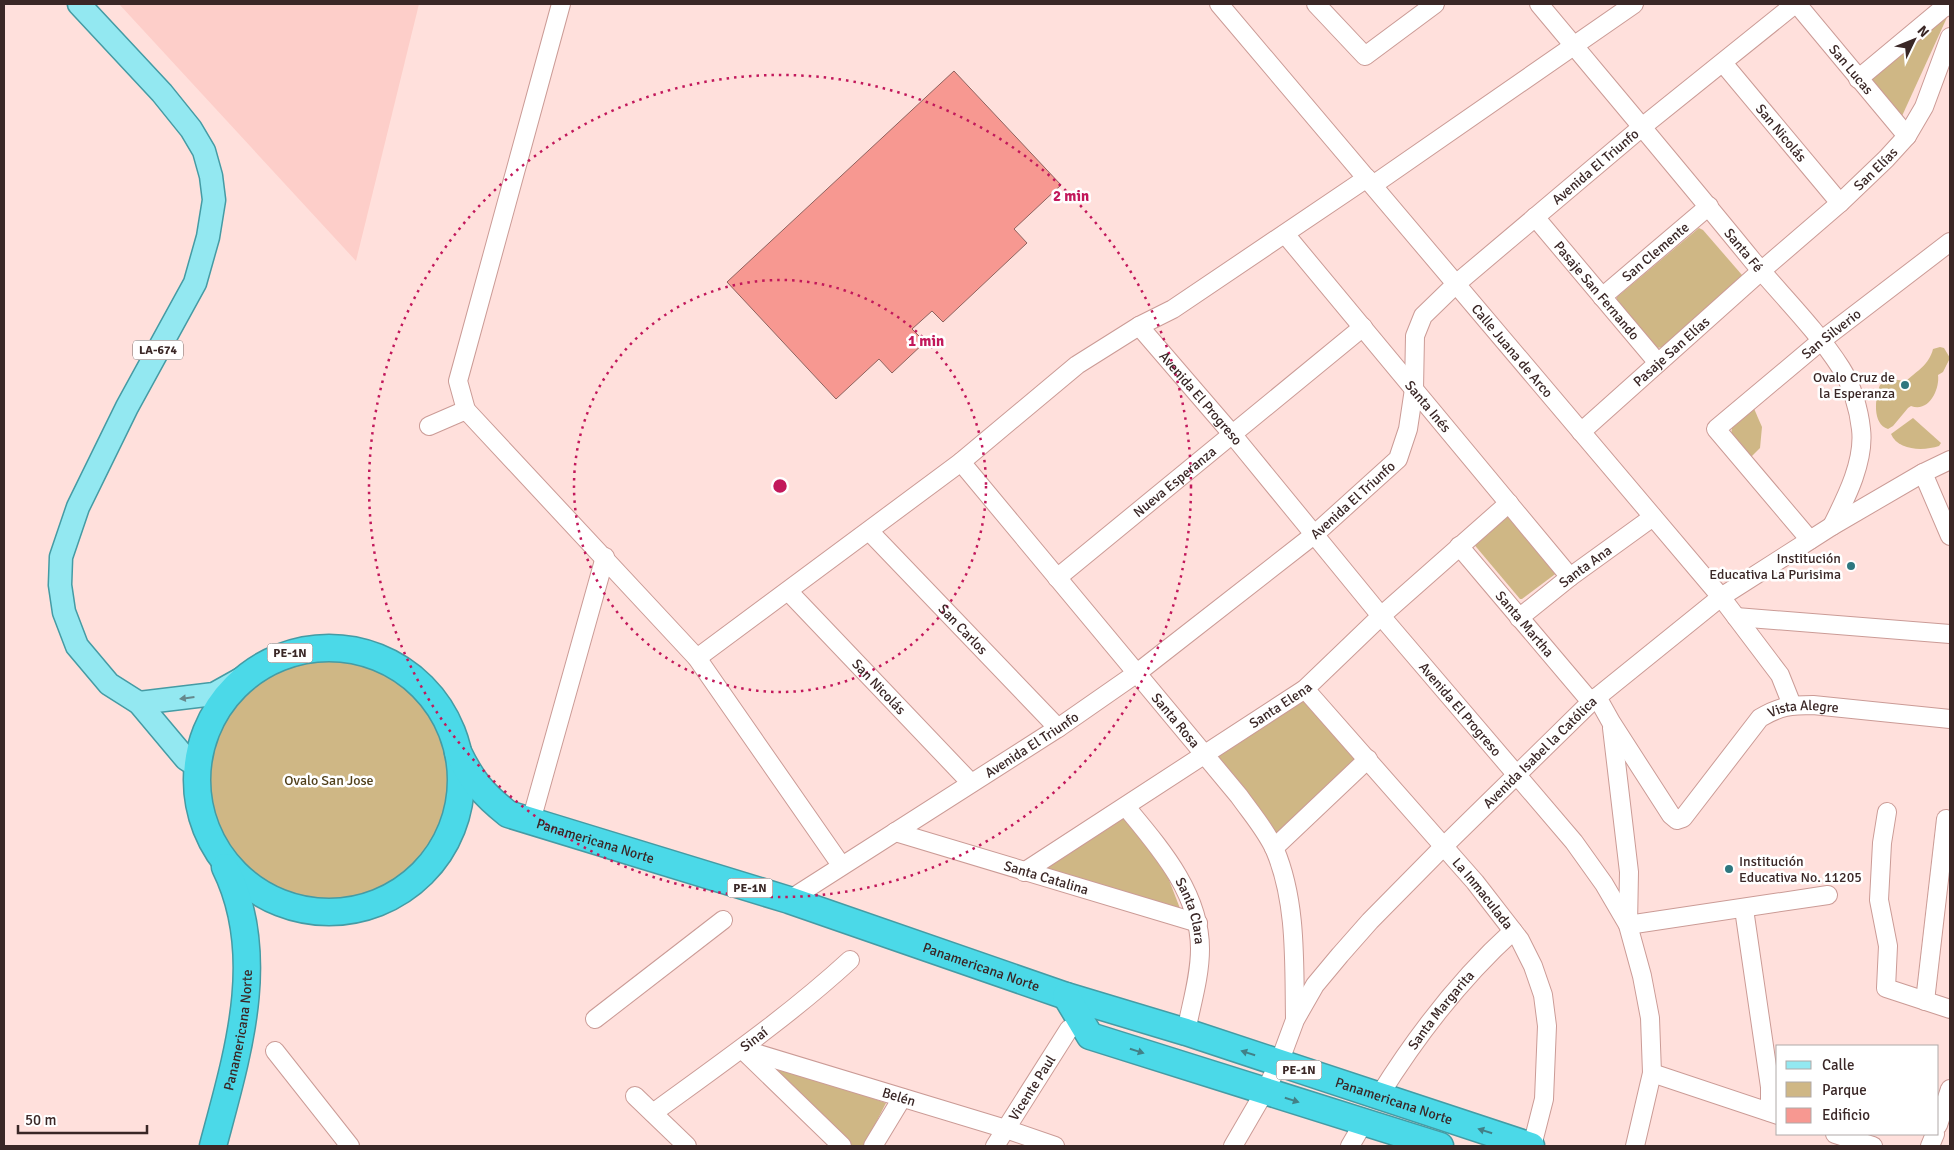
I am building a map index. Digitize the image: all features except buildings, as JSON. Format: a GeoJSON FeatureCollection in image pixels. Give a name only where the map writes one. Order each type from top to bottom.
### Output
{"type":"FeatureCollection","features":[{"type":"Feature","properties":{"kind":"highway","name":"PE-1N"},"geometry":{"type":"LineString","coordinates":[[314,648],[338,648],[362,652],[385,660],[406,673],[424,688],[439,707],[450,729],[458,752],[461,777],[460,801],[453,825],[443,847],[429,867],[411,884],[390,897],[368,906],[344,911],[320,912],[296,908],[273,899],[252,887],[219,852],[207,830],[200,809],[198,766],[201,745],[208,725],[232,689],[248,675],[290,653],[314,648]]}},
{"type":"Feature","properties":{"kind":"highway","name":"Panamericana Norte"},"geometry":{"type":"LineString","coordinates":[[458,752],[471,778],[488,798],[508,814],[788,900],[1066,996],[1186,1032],[1532,1146]]}},
{"type":"Feature","properties":{"kind":"highway","name":"Panamericana Norte"},"geometry":{"type":"LineString","coordinates":[[207,830],[235,886],[243,915],[246,988],[238,1051],[212,1146]]}},
{"type":"Feature","properties":{"kind":"highway"},"geometry":{"type":"LineString","coordinates":[[1066,996],[1080,1032]]}},
{"type":"Feature","properties":{"kind":"highway","name":"Panamericana Norte"},"geometry":{"type":"LineString","coordinates":[[1080,1032],[1440,1146]]}},
{"type":"Feature","properties":{"kind":"main road","name":"LA-674"},"geometry":{"type":"LineString","coordinates":[[79,4],[162,93],[191,129],[204,151],[211,176],[214,200],[208,237],[194,283],[127,407],[78,507],[61,557],[60,585],[64,612],[77,646],[109,684],[139,703],[186,759],[198,766]]}},
{"type":"Feature","properties":{"kind":"main road"},"geometry":{"type":"LineString","coordinates":[[139,703],[214,694],[248,675]]}},
{"type":"Feature","properties":{"kind":"street"},"geometry":{"type":"LineString","coordinates":[[561,4],[458,381],[466,410],[697,658],[842,865]]}},
{"type":"Feature","properties":{"kind":"street","name":"Calle Juana de Arco"},"geometry":{"type":"LineString","coordinates":[[1219,4],[1721,597],[1780,675],[1792,705]]}},
{"type":"Feature","properties":{"kind":"street"},"geometry":{"type":"LineString","coordinates":[[1316,4],[1365,56],[1435,4]]}},
{"type":"Feature","properties":{"kind":"street","name":"Santa Fé"},"geometry":{"type":"LineString","coordinates":[[1539,4],[1761,271],[1822,340],[1842,371],[1856,405],[1862,431],[1858,462],[1850,491],[1832,526]]}},
{"type":"Feature","properties":{"kind":"street"},"geometry":{"type":"LineString","coordinates":[[697,658],[961,462],[1077,364],[1139,326],[1173,309],[1285,234],[1370,182],[1634,4]]}},
{"type":"Feature","properties":{"kind":"street","name":"Avenida El Triunfo"},"geometry":{"type":"LineString","coordinates":[[788,900],[1058,728],[1137,673],[1315,534],[1398,459],[1408,429],[1414,389],[1415,336],[1423,316],[1456,284],[1642,127],[1796,4]]}},
{"type":"Feature","properties":{"kind":"street","name":"San Lucas"},"geometry":{"type":"LineString","coordinates":[[1796,4],[1907,136]]}},
{"type":"Feature","properties":{"kind":"street"},"geometry":{"type":"LineString","coordinates":[[1858,79],[1942,9],[1950,5]]}},
{"type":"Feature","properties":{"kind":"street","name":"San Elías"},"geometry":{"type":"LineString","coordinates":[[1761,271],[1840,203],[1907,136],[1924,107],[1950,37]]}},
{"type":"Feature","properties":{"kind":"street","name":"San Nicolás"},"geometry":{"type":"LineString","coordinates":[[1723,63],[1840,203]]}},
{"type":"Feature","properties":{"kind":"street","name":"San Clemente"},"geometry":{"type":"LineString","coordinates":[[1602,297],[1708,206]]}},
{"type":"Feature","properties":{"kind":"street","name":"Pasaje San Fernando"},"geometry":{"type":"LineString","coordinates":[[1535,217],[1658,363]]}},
{"type":"Feature","properties":{"kind":"street","name":"Santa Inés"},"geometry":{"type":"LineString","coordinates":[[1285,234],[1570,577]]}},
{"type":"Feature","properties":{"kind":"street","name":"San Silverio"},"geometry":{"type":"LineString","coordinates":[[1810,540],[1716,429],[1822,340],[1950,242]]}},
{"type":"Feature","properties":{"kind":"street","name":"Pasaje San Elías"},"geometry":{"type":"LineString","coordinates":[[1581,432],[1761,271]]}},
{"type":"Feature","properties":{"kind":"street","name":"Avenida El Progreso"},"geometry":{"type":"LineString","coordinates":[[1139,326],[1232,434],[1381,616],[1574,842],[1604,884],[1628,925],[1642,976],[1650,1018],[1652,1073],[1636,1146]]}},
{"type":"Feature","properties":{"kind":"street","name":"Nueva Esperanza"},"geometry":{"type":"LineString","coordinates":[[1057,578],[1363,327]]}},
{"type":"Feature","properties":{"kind":"street"},"geometry":{"type":"LineString","coordinates":[[429,426],[466,410]]}},
{"type":"Feature","properties":{"kind":"street","name":"Avenida Isabel la Católica"},"geometry":{"type":"LineString","coordinates":[[1233,1146],[1279,1063],[1295,1020],[1316,985],[1340,955],[1370,921],[1444,846],[1594,700],[1721,597],[1832,526],[1923,473],[1950,460]]}},
{"type":"Feature","properties":{"kind":"street","name":"Santa Rosa"},"geometry":{"type":"LineString","coordinates":[[961,462],[1243,802],[1274,848],[1283,872],[1291,919],[1295,1020]]}},
{"type":"Feature","properties":{"kind":"street"},"geometry":{"type":"LineString","coordinates":[[1923,473],[1950,536]]}},
{"type":"Feature","properties":{"kind":"street","name":"Santa Elena"},"geometry":{"type":"LineString","coordinates":[[1024,872],[1305,689],[1381,616],[1509,503]]}},
{"type":"Feature","properties":{"kind":"street","name":"Santa Ana"},"geometry":{"type":"LineString","coordinates":[[1519,618],[1570,577],[1653,517]]}},
{"type":"Feature","properties":{"kind":"street","name":"San Carlos"},"geometry":{"type":"LineString","coordinates":[[869,531],[1058,728]]}},
{"type":"Feature","properties":{"kind":"street","name":"Santa Martha"},"geometry":{"type":"LineString","coordinates":[[1459,546],[1519,618],[1594,700],[1611,722],[1671,815],[1677,820]]}},
{"type":"Feature","properties":{"kind":"street"},"geometry":{"type":"LineString","coordinates":[[531,821],[605,558]]}},
{"type":"Feature","properties":{"kind":"street","name":"San Nicolás"},"geometry":{"type":"LineString","coordinates":[[788,591],[972,783]]}},
{"type":"Feature","properties":{"kind":"street"},"geometry":{"type":"LineString","coordinates":[[1736,617],[1950,634]]}},
{"type":"Feature","properties":{"kind":"street","name":"La Inmaculada"},"geometry":{"type":"LineString","coordinates":[[1305,689],[1444,846],[1513,931],[1534,966],[1543,995],[1547,1026],[1544,1099],[1532,1146]]}},
{"type":"Feature","properties":{"kind":"street","name":"Vista Alegre"},"geometry":{"type":"LineString","coordinates":[[1677,820],[1683,818],[1760,718],[1776,709],[1792,705],[1813,705],[1950,719]]}},
{"type":"Feature","properties":{"kind":"street"},"geometry":{"type":"LineString","coordinates":[[1611,722],[1629,872],[1628,925],[1828,895]]}},
{"type":"Feature","properties":{"kind":"street"},"geometry":{"type":"LineString","coordinates":[[1274,848],[1368,759]]}},
{"type":"Feature","properties":{"kind":"street","name":"Santa Clara"},"geometry":{"type":"LineString","coordinates":[[1126,807],[1158,846],[1175,871],[1187,894],[1198,924],[1200,950],[1186,1032]]}},
{"type":"Feature","properties":{"kind":"street"},"geometry":{"type":"LineString","coordinates":[[1887,812],[1882,843],[1879,900],[1888,946],[1886,988],[1950,1009]]}},
{"type":"Feature","properties":{"kind":"street"},"geometry":{"type":"LineString","coordinates":[[1925,1001],[1946,819]]}},
{"type":"Feature","properties":{"kind":"street","name":"Santa Catalina"},"geometry":{"type":"LineString","coordinates":[[894,832],[1198,924]]}},
{"type":"Feature","properties":{"kind":"street"},"geometry":{"type":"LineString","coordinates":[[1652,1073],[1774,1114],[1744,909]]}},
{"type":"Feature","properties":{"kind":"street"},"geometry":{"type":"LineString","coordinates":[[595,1019],[723,920]]}},
{"type":"Feature","properties":{"kind":"street","name":"Santa Margarita"},"geometry":{"type":"LineString","coordinates":[[1379,1096],[1434,1014],[1491,950],[1513,931]]}},
{"type":"Feature","properties":{"kind":"street","name":"Sinaí"},"geometry":{"type":"LineString","coordinates":[[653,1113],[742,1049],[826,982],[850,960]]}},
{"type":"Feature","properties":{"kind":"street","name":"Vicente Paul"},"geometry":{"type":"LineString","coordinates":[[995,1146],[1080,1032]]}},
{"type":"Feature","properties":{"kind":"street"},"geometry":{"type":"LineString","coordinates":[[742,1049],[842,1146]]}},
{"type":"Feature","properties":{"kind":"street","name":"Belén"},"geometry":{"type":"LineString","coordinates":[[742,1049],[1006,1129],[1055,1146]]}},
{"type":"Feature","properties":{"kind":"street"},"geometry":{"type":"LineString","coordinates":[[275,1051],[350,1146]]}},
{"type":"Feature","properties":{"kind":"street"},"geometry":{"type":"LineString","coordinates":[[1939,1122],[1950,1089]]}},
{"type":"Feature","properties":{"kind":"street"},"geometry":{"type":"LineString","coordinates":[[635,1096],[687,1146]]}},
{"type":"Feature","properties":{"kind":"street"},"geometry":{"type":"LineString","coordinates":[[874,1146],[902,1098]]}},
{"type":"Feature","properties":{"kind":"street"},"geometry":{"type":"LineString","coordinates":[[1350,1146],[1364,1122]]}},
{"type":"Feature","properties":{"kind":"street"},"geometry":{"type":"LineString","coordinates":[[1838,1135],[1873,1146]]}},
{"type":"Feature","properties":{"kind":"shaded area"},"geometry":{"type":"Polygon","coordinates":[[[119,4],[419,4],[356,261],[119,4]]]}},
{"type":"Feature","properties":{"kind":"green space"},"geometry":{"type":"Polygon","coordinates":[[[1949,13],[1902,116],[1898,116],[1868,80],[1949,13]]]}},
{"type":"Feature","properties":{"kind":"green space"},"geometry":{"type":"Polygon","coordinates":[[[1699,228],[1703,230],[1742,275],[1741,279],[1664,347],[1657,348],[1617,302],[1617,297],[1699,228]]]}},
{"type":"Feature","properties":{"kind":"green space"},"geometry":{"type":"Polygon","coordinates":[[[1944,348],[1950,358],[1943,372],[1938,375],[1937,387],[1932,398],[1923,406],[1911,406],[1908,408],[1893,426],[1888,429],[1883,426],[1879,422],[1876,410],[1880,385],[1890,379],[1906,381],[1926,364],[1933,349],[1944,348]]]}},
{"type":"Feature","properties":{"kind":"green space"},"geometry":{"type":"Polygon","coordinates":[[[1752,404],[1762,427],[1760,448],[1749,459],[1731,436],[1732,427],[1752,404]]]}},
{"type":"Feature","properties":{"kind":"green space"},"geometry":{"type":"Polygon","coordinates":[[[1913,418],[1941,443],[1939,446],[1919,449],[1905,447],[1894,440],[1891,434],[1913,418]]]}},
{"type":"Feature","properties":{"kind":"green space"},"geometry":{"type":"Polygon","coordinates":[[[1506,510],[1558,572],[1522,599],[1520,599],[1472,542],[1506,510]]]}},
{"type":"Feature","properties":{"kind":"green space","name":"Ovalo San Jose"},"geometry":{"type":"Polygon","coordinates":[[[329,654],[353,657],[377,664],[398,675],[417,691],[433,710],[444,731],[451,755],[454,779],[451,803],[444,827],[433,848],[417,867],[398,883],[377,894],[353,901],[329,904],[305,901],[281,894],[260,883],[241,867],[225,848],[214,827],[207,803],[204,779],[207,755],[214,731],[225,710],[241,691],[260,675],[281,664],[305,657],[329,654]]]}},
{"type":"Feature","properties":{"kind":"green space"},"geometry":{"type":"Polygon","coordinates":[[[1301,693],[1359,759],[1277,840],[1214,754],[1301,693]]]}},
{"type":"Feature","properties":{"kind":"green space"},"geometry":{"type":"Polygon","coordinates":[[[1123,817],[1164,867],[1181,911],[1040,870],[1123,817]]]}},
{"type":"Feature","properties":{"kind":"green space"},"geometry":{"type":"Polygon","coordinates":[[[767,1062],[886,1103],[864,1146],[851,1146],[767,1062]]]}},
{"type":"Feature","properties":{"kind":"place","name":"Ovalo Cruz de la Esperanza"},"geometry":{"type":"Point","coordinates":[1905,385]}},
{"type":"Feature","properties":{"kind":"place","name":"Institución Educativa La Purisima"},"geometry":{"type":"Point","coordinates":[1851,566]}},
{"type":"Feature","properties":{"kind":"place","name":"Institución Educativa No. 11205"},"geometry":{"type":"Point","coordinates":[1729,869]}}]}
